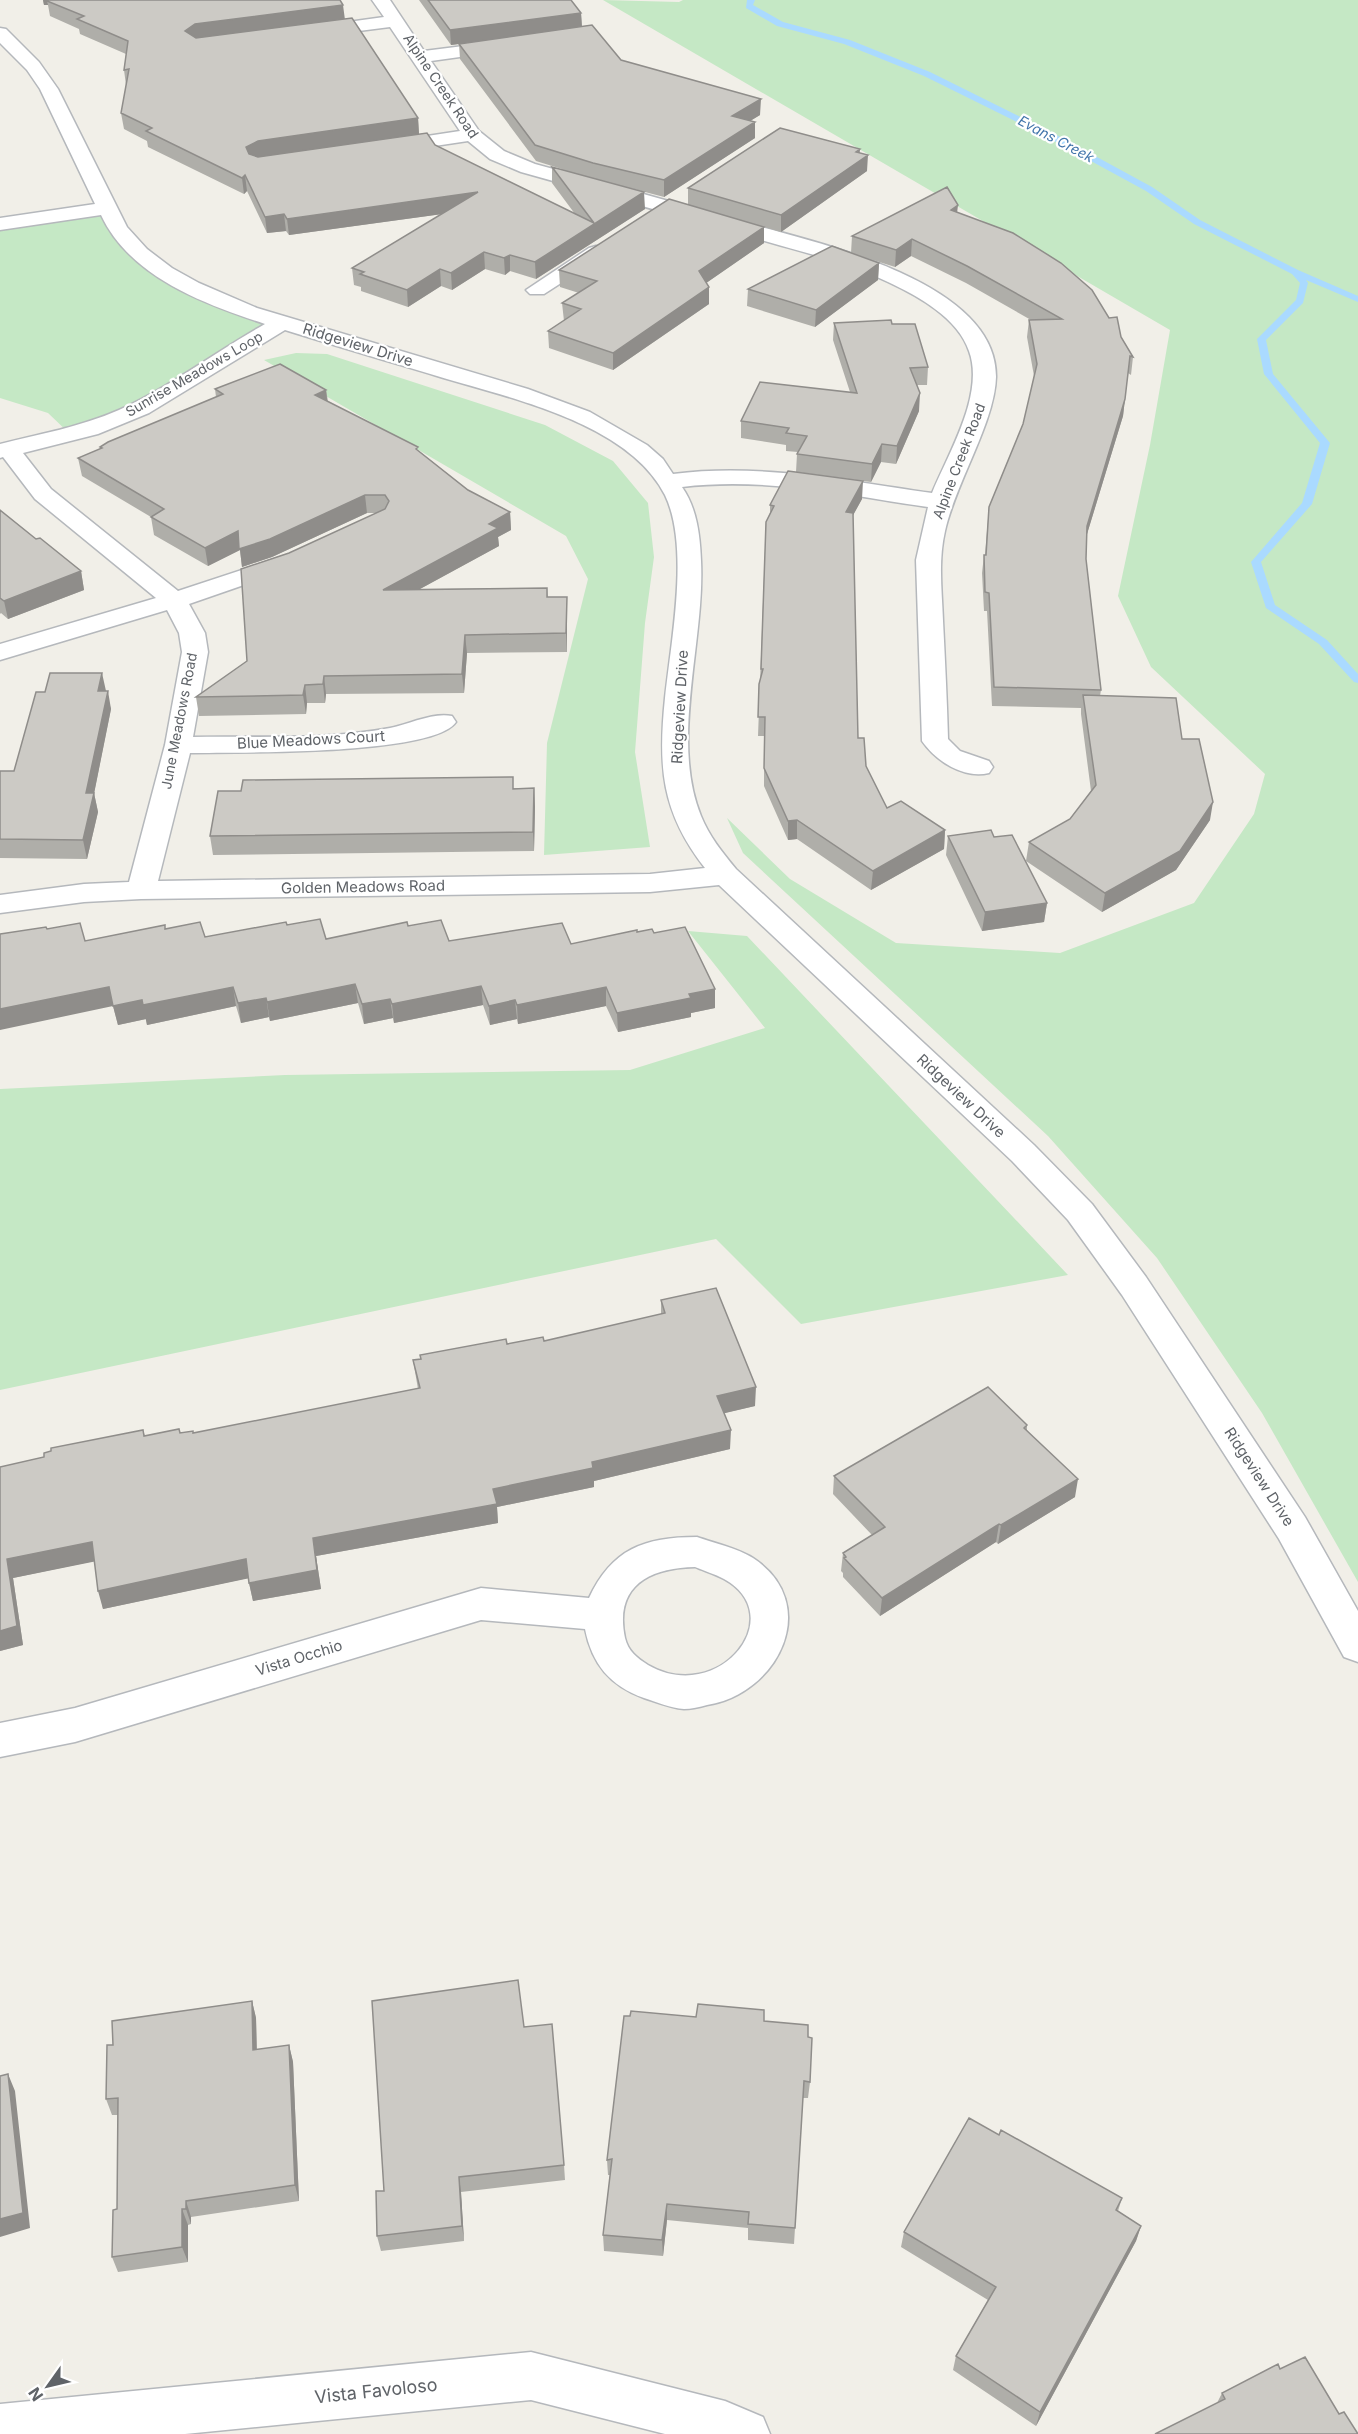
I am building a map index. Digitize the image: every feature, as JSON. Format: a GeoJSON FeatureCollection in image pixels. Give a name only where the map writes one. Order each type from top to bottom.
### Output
{"type":"FeatureCollection","features":[{"type":"Feature","properties":{"kind":"street","name":"Alpine Creek Road"},"geometry":{"type":"LineString","coordinates":[[381,0],[472,135],[497,155],[528,168],[667,206],[881,271],[922,292],[963,322],[980,345],[984,367],[984,393],[942,502],[929,542],[928,560],[935,741],[940,749],[950,757],[979,767]]}},
{"type":"Feature","properties":{"kind":"street"},"geometry":{"type":"LineString","coordinates":[[291,34],[397,21]]}},
{"type":"Feature","properties":{"kind":"street","name":"Ridgeview Drive"},"geometry":{"type":"LineString","coordinates":[[0,33],[42,78],[106,208],[132,246],[166,274],[204,294],[283,322],[515,392],[573,413],[637,448],[670,481],[679,496],[684,512],[690,550],[676,735],[678,783],[682,804],[691,826],[726,875],[1023,1153],[1080,1212],[1129,1278],[1269,1492],[1358,1646]]}},
{"type":"Feature","properties":{"kind":"street"},"geometry":{"type":"LineString","coordinates":[[421,57],[523,43]]}},
{"type":"Feature","properties":{"kind":"street"},"geometry":{"type":"LineString","coordinates":[[366,150],[472,135]]}},
{"type":"Feature","properties":{"kind":"street"},"geometry":{"type":"LineString","coordinates":[[647,219],[686,194]]}},
{"type":"Feature","properties":{"kind":"street"},"geometry":{"type":"LineString","coordinates":[[0,224],[106,208]]}},
{"type":"Feature","properties":{"kind":"street"},"geometry":{"type":"LineString","coordinates":[[537,290],[617,238]]}},
{"type":"Feature","properties":{"kind":"street","name":"Sunrise Meadows Loop"},"geometry":{"type":"LineString","coordinates":[[4,450],[80,432],[140,408],[238,346],[283,322]]}},
{"type":"Feature","properties":{"kind":"street","name":"June Meadows Road"},"geometry":{"type":"LineString","coordinates":[[4,450],[44,494],[174,600],[192,633],[195,652],[178,745],[141,890]]}},
{"type":"Feature","properties":{"kind":"street"},"geometry":{"type":"LineString","coordinates":[[670,481],[719,476],[757,476],[942,502]]}},
{"type":"Feature","properties":{"kind":"street"},"geometry":{"type":"LineString","coordinates":[[0,652],[229,584],[303,554]]}},
{"type":"Feature","properties":{"kind":"street","name":"Blue Meadows Court"},"geometry":{"type":"LineString","coordinates":[[178,745],[356,740],[414,733],[443,722]]}},
{"type":"Feature","properties":{"kind":"street","name":"Golden Meadows Road"},"geometry":{"type":"LineString","coordinates":[[0,904],[84,893],[141,890],[650,883],[726,875]]}},
{"type":"Feature","properties":{"kind":"street"},"geometry":{"type":"LineString","coordinates":[[696,1551],[722,1558],[737,1567],[762,1590],[771,1613],[770,1636],[759,1659],[740,1676],[714,1688],[686,1692],[657,1688],[633,1676],[614,1659],[604,1637],[602,1614],[609,1593],[624,1574],[645,1560],[670,1553],[696,1551]]}},
{"type":"Feature","properties":{"kind":"street","name":"Vista Occhio"},"geometry":{"type":"LineString","coordinates":[[0,1740],[75,1725],[481,1604],[602,1614]]}},
{"type":"Feature","properties":{"kind":"street","name":"Vista Favoloso"},"geometry":{"type":"LineString","coordinates":[[0,2428],[531,2376],[725,2425],[746,2434]]}},
{"type":"Feature","properties":{"kind":"green space"},"geometry":{"type":"Polygon","coordinates":[[[603,0],[679,2],[683,0],[1358,0],[1358,1582],[1262,1413],[1157,1258],[1048,1136],[743,853],[727,818],[790,879],[896,943],[1060,953],[1194,903],[1254,814],[1265,774],[1151,667],[1118,596],[1150,445],[1170,330],[603,0]]]}},
{"type":"Feature","properties":{"kind":"green space"},"geometry":{"type":"Polygon","coordinates":[[[107,208],[147,261],[283,323],[170,391],[71,435],[48,413],[0,398],[0,224],[107,208]]]}},
{"type":"Feature","properties":{"kind":"green space"},"geometry":{"type":"Polygon","coordinates":[[[296,353],[327,354],[545,425],[613,461],[648,503],[654,557],[645,623],[635,752],[650,847],[544,855],[547,743],[588,579],[566,536],[264,360],[296,353]]]}},
{"type":"Feature","properties":{"kind":"green space"},"geometry":{"type":"Polygon","coordinates":[[[688,931],[747,936],[1068,1275],[801,1324],[716,1239],[0,1390],[0,1089],[285,1075],[630,1070],[765,1028],[688,931]]]}},
{"type":"Feature","properties":{"kind":"building"},"geometry":{"type":"Polygon","coordinates":[[[47,0],[340,0],[343,5],[195,24],[185,31],[196,38],[352,18],[418,118],[258,141],[246,147],[249,154],[258,157],[427,133],[435,145],[594,223],[552,167],[644,192],[535,262],[510,255],[504,258],[484,252],[451,273],[440,269],[407,290],[360,274],[364,272],[352,268],[478,192],[287,219],[284,214],[265,217],[245,175],[242,178],[146,131],[152,128],[121,113],[129,69],[124,70],[128,41],[77,19],[84,16],[47,0]]]}},
{"type":"Feature","properties":{"kind":"building"},"geometry":{"type":"Polygon","coordinates":[[[428,0],[571,0],[581,13],[450,30],[428,0]]]}},
{"type":"Feature","properties":{"kind":"building"},"geometry":{"type":"Polygon","coordinates":[[[592,25],[621,60],[761,99],[732,116],[755,122],[664,180],[593,163],[535,145],[459,44],[592,25]]]}},
{"type":"Feature","properties":{"kind":"building"},"geometry":{"type":"Polygon","coordinates":[[[780,128],[860,149],[856,152],[868,155],[781,215],[688,188],[780,128]]]}},
{"type":"Feature","properties":{"kind":"building"},"geometry":{"type":"Polygon","coordinates":[[[947,187],[958,205],[951,210],[1013,233],[1061,263],[1092,290],[1109,318],[1117,317],[1121,337],[1133,357],[1130,356],[1125,399],[1087,526],[1086,559],[1101,690],[994,687],[989,593],[985,592],[984,555],[986,555],[989,507],[1023,424],[1037,364],[1029,320],[1062,319],[967,266],[912,239],[896,250],[852,236],[947,187]]]}},
{"type":"Feature","properties":{"kind":"building"},"geometry":{"type":"Polygon","coordinates":[[[669,199],[764,227],[699,271],[709,287],[613,353],[548,331],[581,309],[562,303],[597,281],[559,270],[669,199]]]}},
{"type":"Feature","properties":{"kind":"building"},"geometry":{"type":"Polygon","coordinates":[[[832,246],[879,263],[816,310],[748,289],[832,246]]]}},
{"type":"Feature","properties":{"kind":"building"},"geometry":{"type":"Polygon","coordinates":[[[891,320],[892,324],[915,324],[928,367],[910,368],[920,393],[897,446],[882,444],[872,464],[797,454],[807,436],[786,433],[789,428],[741,421],[760,382],[857,393],[834,323],[891,320]]]}},
{"type":"Feature","properties":{"kind":"building"},"geometry":{"type":"Polygon","coordinates":[[[280,364],[326,390],[315,395],[418,447],[416,449],[468,490],[510,512],[489,524],[498,528],[383,590],[547,588],[547,597],[567,597],[566,633],[465,635],[462,674],[324,676],[323,684],[305,685],[303,695],[196,697],[247,661],[241,569],[289,553],[385,509],[389,501],[385,495],[365,495],[270,539],[239,549],[238,531],[205,548],[151,517],[164,509],[78,458],[102,448],[100,447],[108,442],[223,394],[215,389],[280,364]]]}},
{"type":"Feature","properties":{"kind":"building"},"geometry":{"type":"Polygon","coordinates":[[[788,471],[863,481],[846,512],[853,513],[858,738],[864,738],[866,766],[887,808],[901,801],[945,830],[873,871],[797,820],[788,821],[764,768],[765,717],[758,717],[759,684],[763,669],[761,669],[766,522],[774,506],[770,505],[788,471]]]}},
{"type":"Feature","properties":{"kind":"building"},"geometry":{"type":"Polygon","coordinates":[[[0,510],[81,571],[4,601],[0,598],[0,510]]]}},
{"type":"Feature","properties":{"kind":"building"},"geometry":{"type":"Polygon","coordinates":[[[50,673],[102,673],[98,691],[108,691],[86,793],[94,793],[83,840],[0,839],[0,771],[14,771],[36,692],[45,692],[50,673]]]}},
{"type":"Feature","properties":{"kind":"building"},"geometry":{"type":"Polygon","coordinates":[[[1083,695],[1176,698],[1182,739],[1199,739],[1213,802],[1180,851],[1105,893],[1029,842],[1070,819],[1096,785],[1083,695]]]}},
{"type":"Feature","properties":{"kind":"building"},"geometry":{"type":"Polygon","coordinates":[[[513,777],[513,789],[534,788],[533,832],[210,836],[218,791],[241,791],[243,780],[513,777]]]}},
{"type":"Feature","properties":{"kind":"building"},"geometry":{"type":"Polygon","coordinates":[[[991,830],[994,837],[1012,835],[1047,903],[985,912],[948,836],[991,830]]]}},
{"type":"Feature","properties":{"kind":"building"},"geometry":{"type":"Polygon","coordinates":[[[320,919],[326,939],[407,922],[408,926],[441,920],[449,941],[562,923],[571,944],[637,930],[637,932],[652,929],[654,933],[685,927],[715,989],[689,994],[691,998],[617,1013],[606,987],[517,1005],[515,1000],[489,1006],[481,986],[392,1004],[390,999],[362,1004],[355,984],[267,1002],[266,998],[238,1003],[233,987],[143,1005],[142,1000],[113,1006],[109,987],[0,1009],[0,934],[80,923],[85,941],[165,925],[165,929],[200,922],[205,937],[286,922],[287,925],[320,919]]]}},
{"type":"Feature","properties":{"kind":"building"},"geometry":{"type":"Polygon","coordinates":[[[716,1288],[756,1387],[717,1396],[731,1430],[592,1462],[593,1468],[493,1489],[497,1504],[313,1538],[317,1570],[249,1583],[246,1559],[98,1591],[92,1542],[7,1559],[17,1626],[0,1631],[0,1467],[44,1457],[44,1453],[51,1451],[51,1448],[143,1430],[144,1436],[179,1429],[180,1433],[193,1431],[193,1433],[420,1388],[413,1360],[421,1359],[420,1355],[506,1339],[507,1344],[543,1337],[544,1341],[665,1313],[661,1300],[716,1288]]]}},
{"type":"Feature","properties":{"kind":"building"},"geometry":{"type":"Polygon","coordinates":[[[988,1387],[1027,1425],[1024,1428],[1078,1479],[1001,1525],[999,1524],[882,1598],[844,1558],[846,1557],[843,1553],[885,1527],[834,1476],[988,1387]]]}},
{"type":"Feature","properties":{"kind":"building"},"geometry":{"type":"Polygon","coordinates":[[[518,1980],[524,2027],[552,2024],[564,2165],[459,2177],[462,2226],[377,2236],[376,2191],[384,2191],[372,2001],[518,1980]]]}},
{"type":"Feature","properties":{"kind":"building"},"geometry":{"type":"Polygon","coordinates":[[[252,2001],[253,2050],[289,2045],[295,2185],[186,2201],[186,2209],[182,2209],[182,2247],[112,2257],[113,2210],[117,2209],[118,2098],[106,2099],[107,2045],[113,2045],[112,2021],[252,2001]]]}},
{"type":"Feature","properties":{"kind":"building"},"geometry":{"type":"Polygon","coordinates":[[[698,2004],[764,2010],[764,2021],[808,2025],[808,2037],[812,2038],[810,2082],[804,2081],[795,2228],[748,2224],[749,2212],[667,2204],[662,2240],[603,2235],[612,2159],[607,2160],[624,2016],[630,2016],[631,2011],[696,2017],[698,2004]]]}},
{"type":"Feature","properties":{"kind":"building"},"geometry":{"type":"Polygon","coordinates":[[[8,2074],[23,2213],[0,2219],[0,2076],[8,2074]]]}},
{"type":"Feature","properties":{"kind":"building"},"geometry":{"type":"Polygon","coordinates":[[[969,2118],[999,2135],[1001,2130],[1122,2198],[1116,2210],[1141,2226],[1040,2412],[956,2356],[996,2287],[904,2232],[969,2118]]]}},
{"type":"Feature","properties":{"kind":"building"},"geometry":{"type":"Polygon","coordinates":[[[1305,2357],[1339,2414],[1344,2412],[1358,2434],[1155,2434],[1225,2399],[1222,2393],[1278,2364],[1280,2369],[1305,2357]]]}},
{"type":"Feature","properties":{"kind":"waterway","name":"Evans Creek"},"geometry":{"type":"LineString","coordinates":[[751,0],[749,6],[780,24],[847,42],[927,74],[1048,134],[1149,189],[1197,222],[1295,272]]}},
{"type":"Feature","properties":{"kind":"waterway","name":"Evans Creek"},"geometry":{"type":"LineString","coordinates":[[1295,272],[1358,299]]}},
{"type":"Feature","properties":{"kind":"waterway"},"geometry":{"type":"LineString","coordinates":[[1295,272],[1304,283],[1300,301],[1261,339],[1269,374],[1325,443],[1307,504],[1256,562],[1270,606],[1323,642],[1358,680]]}}]}
